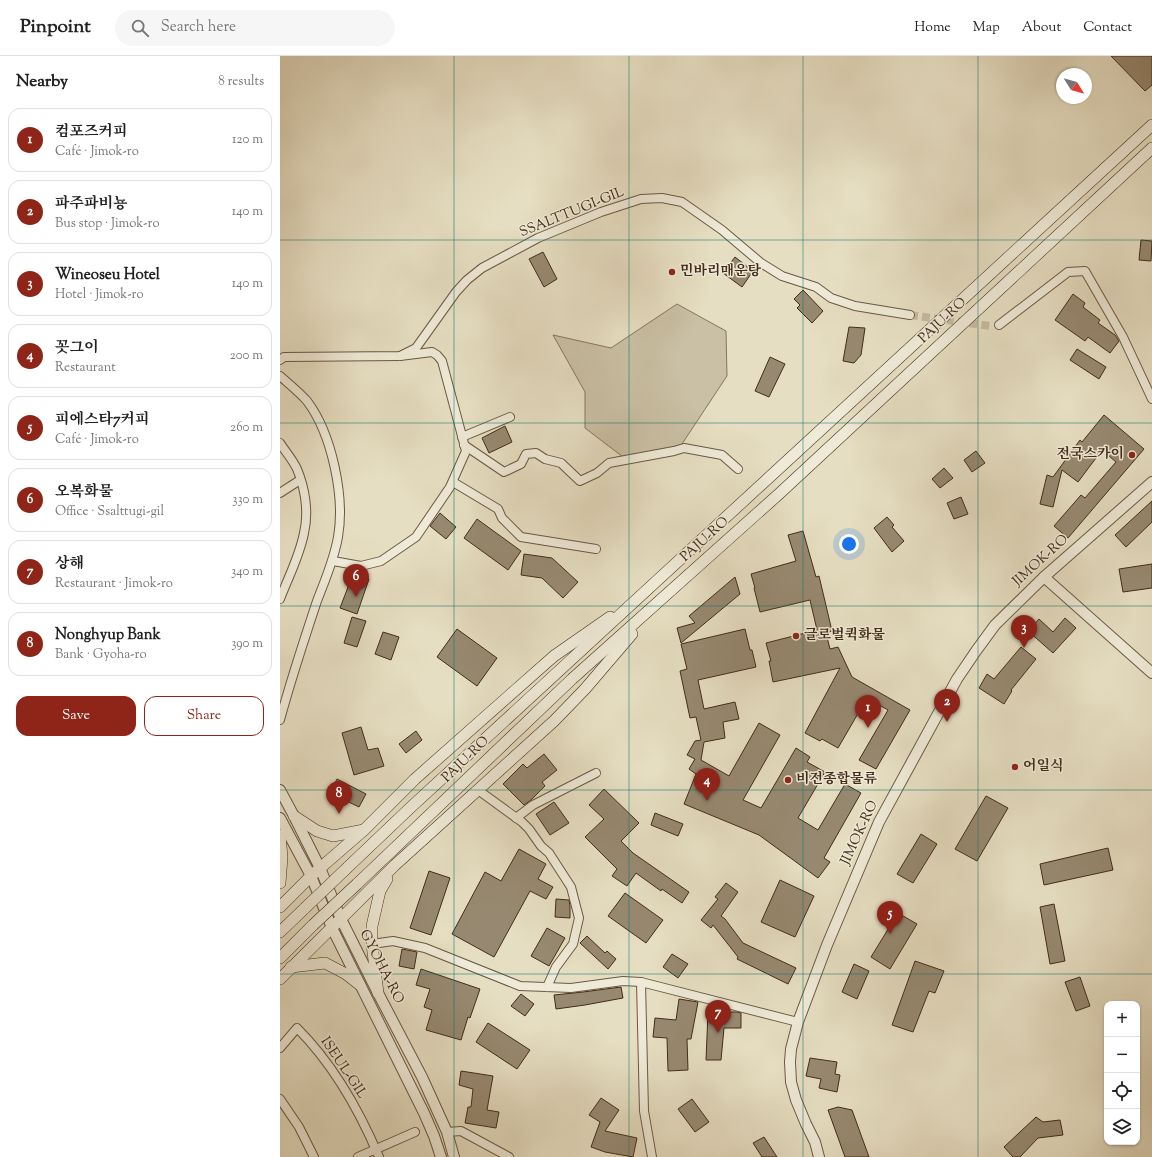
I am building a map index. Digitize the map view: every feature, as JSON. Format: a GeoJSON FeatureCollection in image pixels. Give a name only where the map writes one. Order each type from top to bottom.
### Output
{"type":"FeatureCollection","features":[{"type":"Feature","properties":{"kind":"main road","name":"PAJU-RO"},"geometry":{"type":"LineString","coordinates":[[280,932],[410,808],[1152,125]]}},
{"type":"Feature","properties":{"kind":"main road","name":"PAJU-RO"},"geometry":{"type":"LineString","coordinates":[[280,958],[572,679],[780,493],[1152,148]]}},
{"type":"Feature","properties":{"kind":"main road"},"geometry":{"type":"LineString","coordinates":[[280,907],[311,876],[364,830],[415,779],[554,656],[642,595]]}},
{"type":"Feature","properties":{"kind":"main road"},"geometry":{"type":"LineString","coordinates":[[280,979],[396,865],[554,721],[661,600]]}},
{"type":"Feature","properties":{"kind":"main road"},"geometry":{"type":"LineString","coordinates":[[294,816],[318,831],[333,836],[364,830]]}},
{"type":"Feature","properties":{"kind":"main road"},"geometry":{"type":"LineString","coordinates":[[280,835],[282,857],[280,883]]}},
{"type":"Feature","properties":{"kind":"main road"},"geometry":{"type":"LineString","coordinates":[[378,993],[372,944],[372,926],[380,891],[396,865]]}},
{"type":"Feature","properties":{"kind":"main road"},"geometry":{"type":"LineString","coordinates":[[291,967],[325,963],[346,974],[360,985]]}},
{"type":"Feature","properties":{"kind":"street","name":"SSALTTUGI-GIL"},"geometry":{"type":"LineString","coordinates":[[400,356],[416,348],[456,292],[467,280],[482,268],[538,238],[602,212],[641,199],[662,198],[682,202],[700,213],[761,263],[782,276],[816,287],[831,298],[855,306],[910,315]]}},
{"type":"Feature","properties":{"kind":"street"},"geometry":{"type":"LineString","coordinates":[[999,325],[1068,272],[1085,271],[1123,337],[1152,399]]}},
{"type":"Feature","properties":{"kind":"street","name":"SSALTTUGI-GIL"},"geometry":{"type":"LineString","coordinates":[[280,360],[284,358],[400,356],[432,352],[442,361],[466,451],[453,482],[416,537],[381,561],[361,566],[333,561]]}},
{"type":"Feature","properties":{"kind":"street"},"geometry":{"type":"LineString","coordinates":[[280,376],[307,402],[320,425],[329,447],[338,487],[340,514],[338,537],[333,561],[292,674],[280,720]]}},
{"type":"Feature","properties":{"kind":"street"},"geometry":{"type":"LineString","coordinates":[[510,417],[463,441],[504,472],[521,464],[526,454],[536,453],[545,459],[560,463],[580,481],[597,473],[609,463],[684,448],[722,455],[738,470]]}},
{"type":"Feature","properties":{"kind":"street"},"geometry":{"type":"LineString","coordinates":[[280,443],[296,468],[305,497],[306,518],[300,548],[283,581],[280,599]]}},
{"type":"Feature","properties":{"kind":"street"},"geometry":{"type":"LineString","coordinates":[[280,493],[300,480]]}},
{"type":"Feature","properties":{"kind":"street"},"geometry":{"type":"LineString","coordinates":[[453,482],[498,509],[502,518],[521,537],[596,549]]}},
{"type":"Feature","properties":{"kind":"street","name":"JIMOK-RO"},"geometry":{"type":"LineString","coordinates":[[819,1157],[815,1142],[796,1100],[791,1082],[791,1049],[798,1022],[827,945],[876,829],[897,788],[958,679],[995,625],[1044,577],[1152,482]]}},
{"type":"Feature","properties":{"kind":"street"},"geometry":{"type":"LineString","coordinates":[[1044,577],[1152,672]]}},
{"type":"Feature","properties":{"kind":"street"},"geometry":{"type":"LineString","coordinates":[[516,818],[533,805],[596,773]]}},
{"type":"Feature","properties":{"kind":"street","name":"GYOHA-RO"},"geometry":{"type":"LineString","coordinates":[[280,790],[320,868],[342,919],[378,993],[422,1076],[447,1132],[454,1157]]}},
{"type":"Feature","properties":{"kind":"street"},"geometry":{"type":"LineString","coordinates":[[478,790],[529,829],[541,846],[550,853],[570,887],[578,918],[574,944],[556,967],[547,987]]}},
{"type":"Feature","properties":{"kind":"street","name":"GYOHA-RO"},"geometry":{"type":"LineString","coordinates":[[280,818],[311,876],[332,928],[424,1113],[434,1136],[440,1157]]}},
{"type":"Feature","properties":{"kind":"street"},"geometry":{"type":"LineString","coordinates":[[372,944],[393,941],[426,948],[520,986],[571,988],[622,981],[641,982],[798,1022]]}},
{"type":"Feature","properties":{"kind":"street"},"geometry":{"type":"LineString","coordinates":[[641,982],[644,1111],[652,1157]]}},
{"type":"Feature","properties":{"kind":"street","name":"ISEUL-GIL"},"geometry":{"type":"LineString","coordinates":[[280,1048],[297,1028],[342,1085],[377,1153]]}},
{"type":"Feature","properties":{"kind":"street"},"geometry":{"type":"LineString","coordinates":[[280,1099],[298,1127],[314,1157]]}},
{"type":"Feature","properties":{"kind":"street"},"geometry":{"type":"LineString","coordinates":[[447,1132],[461,1131],[509,1157]]}},
{"type":"Feature","properties":{"kind":"street"},"geometry":{"type":"LineString","coordinates":[[358,1157],[377,1153],[415,1132]]}},
{"type":"Feature","properties":{"kind":"shaded area"},"geometry":{"type":"Polygon","coordinates":[[[677,304],[726,331],[727,376],[680,447],[623,457],[585,428],[585,392],[553,335],[611,348],[677,304]]]}},
{"type":"Feature","properties":{"kind":"building"},"geometry":{"type":"Polygon","coordinates":[[[1111,56],[1152,56],[1152,85],[1145,91],[1111,56]]]}},
{"type":"Feature","properties":{"kind":"building"},"geometry":{"type":"Polygon","coordinates":[[[1141,240],[1152,241],[1151,261],[1139,260],[1141,240]]]}},
{"type":"Feature","properties":{"kind":"building"},"geometry":{"type":"Polygon","coordinates":[[[543,252],[557,279],[544,287],[529,259],[543,252]]]}},
{"type":"Feature","properties":{"kind":"building"},"geometry":{"type":"Polygon","coordinates":[[[735,257],[753,271],[742,287],[723,273],[735,257]]]}},
{"type":"Feature","properties":{"kind":"building"},"geometry":{"type":"Polygon","coordinates":[[[803,290],[823,311],[812,323],[797,308],[800,305],[794,299],[803,290]]]}},
{"type":"Feature","properties":{"kind":"building"},"geometry":{"type":"Polygon","coordinates":[[[1073,294],[1085,303],[1083,307],[1100,320],[1098,323],[1115,335],[1119,341],[1110,353],[1088,337],[1085,341],[1055,320],[1073,294]]]}},
{"type":"Feature","properties":{"kind":"building"},"geometry":{"type":"Polygon","coordinates":[[[849,327],[865,328],[861,355],[854,363],[843,361],[849,327]]]}},
{"type":"Feature","properties":{"kind":"building"},"geometry":{"type":"Polygon","coordinates":[[[1077,349],[1106,367],[1099,379],[1070,360],[1077,349]]]}},
{"type":"Feature","properties":{"kind":"building"},"geometry":{"type":"Polygon","coordinates":[[[770,357],[785,364],[769,397],[755,391],[770,357]]]}},
{"type":"Feature","properties":{"kind":"building"},"geometry":{"type":"Polygon","coordinates":[[[1104,415],[1144,449],[1068,538],[1054,526],[1081,495],[1085,498],[1116,462],[1102,450],[1078,482],[1062,470],[1053,507],[1040,504],[1047,475],[1053,477],[1080,440],[1082,442],[1104,415]]]}},
{"type":"Feature","properties":{"kind":"building"},"geometry":{"type":"Polygon","coordinates":[[[505,426],[512,442],[489,453],[482,438],[505,426]]]}},
{"type":"Feature","properties":{"kind":"building"},"geometry":{"type":"Polygon","coordinates":[[[976,451],[985,463],[972,472],[964,460],[976,451]]]}},
{"type":"Feature","properties":{"kind":"building"},"geometry":{"type":"Polygon","coordinates":[[[944,468],[953,478],[940,488],[932,479],[944,468]]]}},
{"type":"Feature","properties":{"kind":"building"},"geometry":{"type":"Polygon","coordinates":[[[961,497],[968,514],[954,519],[947,503],[961,497]]]}},
{"type":"Feature","properties":{"kind":"building"},"geometry":{"type":"Polygon","coordinates":[[[1152,501],[1152,522],[1126,547],[1115,535],[1152,501]]]}},
{"type":"Feature","properties":{"kind":"building"},"geometry":{"type":"Polygon","coordinates":[[[440,513],[456,527],[446,539],[430,526],[440,513]]]}},
{"type":"Feature","properties":{"kind":"building"},"geometry":{"type":"Polygon","coordinates":[[[887,517],[894,525],[892,527],[904,541],[892,552],[874,528],[887,517]]]}},
{"type":"Feature","properties":{"kind":"building"},"geometry":{"type":"Polygon","coordinates":[[[477,519],[521,551],[508,570],[464,538],[477,519]]]}},
{"type":"Feature","properties":{"kind":"building"},"geometry":{"type":"Polygon","coordinates":[[[803,531],[816,577],[819,576],[832,631],[826,633],[830,649],[838,647],[852,677],[910,710],[876,769],[859,760],[888,710],[867,698],[838,748],[822,739],[820,741],[805,733],[840,668],[773,682],[769,661],[771,661],[766,643],[817,630],[810,600],[760,612],[751,574],[796,561],[788,535],[803,531]]]}},
{"type":"Feature","properties":{"kind":"building"},"geometry":{"type":"Polygon","coordinates":[[[524,554],[552,558],[578,582],[563,598],[542,578],[521,575],[524,554]]]}},
{"type":"Feature","properties":{"kind":"building"},"geometry":{"type":"Polygon","coordinates":[[[1152,564],[1152,588],[1123,592],[1119,569],[1152,564]]]}},
{"type":"Feature","properties":{"kind":"building"},"geometry":{"type":"Polygon","coordinates":[[[353,574],[369,579],[357,614],[340,608],[353,574]]]}},
{"type":"Feature","properties":{"kind":"building"},"geometry":{"type":"Polygon","coordinates":[[[735,577],[740,594],[681,643],[677,628],[695,623],[689,616],[735,577]]]}},
{"type":"Feature","properties":{"kind":"building"},"geometry":{"type":"Polygon","coordinates":[[[352,617],[366,621],[357,647],[344,643],[352,617]]]}},
{"type":"Feature","properties":{"kind":"building"},"geometry":{"type":"Polygon","coordinates":[[[1065,618],[1076,628],[1053,653],[1028,631],[1039,619],[1053,632],[1065,618]]]}},
{"type":"Feature","properties":{"kind":"building"},"geometry":{"type":"Polygon","coordinates":[[[457,629],[497,658],[477,686],[437,657],[457,629]]]}},
{"type":"Feature","properties":{"kind":"building"},"geometry":{"type":"Polygon","coordinates":[[[745,629],[756,667],[698,680],[704,709],[735,702],[739,719],[723,722],[725,738],[704,742],[701,760],[729,776],[759,723],[780,735],[743,800],[761,808],[796,748],[810,757],[807,762],[825,772],[798,818],[818,830],[845,784],[861,793],[824,858],[830,862],[818,878],[759,835],[684,804],[696,774],[689,769],[695,759],[687,755],[695,741],[701,740],[696,717],[690,718],[680,671],[687,669],[681,644],[745,629]]]}},
{"type":"Feature","properties":{"kind":"building"},"geometry":{"type":"Polygon","coordinates":[[[383,632],[399,637],[391,660],[375,654],[383,632]]]}},
{"type":"Feature","properties":{"kind":"building"},"geometry":{"type":"Polygon","coordinates":[[[1021,647],[1036,659],[1011,690],[1012,691],[1004,704],[979,688],[987,674],[994,679],[1021,647]]]}},
{"type":"Feature","properties":{"kind":"building"},"geometry":{"type":"Polygon","coordinates":[[[361,727],[368,750],[378,748],[384,766],[354,775],[342,733],[361,727]]]}},
{"type":"Feature","properties":{"kind":"building"},"geometry":{"type":"Polygon","coordinates":[[[416,731],[422,740],[406,753],[399,744],[416,731]]]}},
{"type":"Feature","properties":{"kind":"building"},"geometry":{"type":"Polygon","coordinates":[[[544,754],[557,770],[542,782],[545,786],[524,805],[503,784],[523,764],[527,768],[544,754]]]}},
{"type":"Feature","properties":{"kind":"building"},"geometry":{"type":"Polygon","coordinates":[[[337,779],[366,794],[359,807],[330,793],[337,779]]]}},
{"type":"Feature","properties":{"kind":"building"},"geometry":{"type":"Polygon","coordinates":[[[604,789],[639,823],[621,841],[633,853],[689,892],[682,903],[662,889],[661,891],[636,873],[627,886],[612,876],[617,869],[585,837],[604,819],[589,805],[604,789]]]}},
{"type":"Feature","properties":{"kind":"building"},"geometry":{"type":"Polygon","coordinates":[[[986,796],[1008,808],[977,861],[955,849],[986,796]]]}},
{"type":"Feature","properties":{"kind":"building"},"geometry":{"type":"Polygon","coordinates":[[[554,802],[569,823],[550,835],[536,814],[554,802]]]}},
{"type":"Feature","properties":{"kind":"building"},"geometry":{"type":"Polygon","coordinates":[[[655,813],[683,824],[678,836],[651,825],[655,813]]]}},
{"type":"Feature","properties":{"kind":"building"},"geometry":{"type":"Polygon","coordinates":[[[921,834],[937,844],[913,883],[897,874],[921,834]]]}},
{"type":"Feature","properties":{"kind":"building"},"geometry":{"type":"Polygon","coordinates":[[[1108,848],[1113,870],[1044,885],[1040,864],[1108,848]]]}},
{"type":"Feature","properties":{"kind":"building"},"geometry":{"type":"Polygon","coordinates":[[[519,849],[546,864],[538,879],[553,887],[546,899],[530,891],[494,957],[452,934],[485,872],[501,881],[519,849]]]}},
{"type":"Feature","properties":{"kind":"building"},"geometry":{"type":"Polygon","coordinates":[[[429,871],[450,878],[431,935],[410,928],[429,871]]]}},
{"type":"Feature","properties":{"kind":"building"},"geometry":{"type":"Polygon","coordinates":[[[780,880],[814,896],[795,937],[761,922],[780,880]]]}},
{"type":"Feature","properties":{"kind":"building"},"geometry":{"type":"Polygon","coordinates":[[[726,883],[738,892],[721,916],[725,919],[743,943],[796,968],[788,984],[737,959],[738,957],[713,925],[711,928],[701,920],[718,899],[715,897],[726,883]]]}},
{"type":"Feature","properties":{"kind":"building"},"geometry":{"type":"Polygon","coordinates":[[[625,893],[663,920],[646,943],[608,916],[625,893]]]}},
{"type":"Feature","properties":{"kind":"building"},"geometry":{"type":"Polygon","coordinates":[[[556,899],[569,900],[570,918],[555,917],[556,899]]]}},
{"type":"Feature","properties":{"kind":"building"},"geometry":{"type":"Polygon","coordinates":[[[1054,904],[1065,961],[1050,964],[1040,907],[1054,904]]]}},
{"type":"Feature","properties":{"kind":"building"},"geometry":{"type":"Polygon","coordinates":[[[898,913],[917,924],[890,969],[871,957],[898,913]]]}},
{"type":"Feature","properties":{"kind":"building"},"geometry":{"type":"Polygon","coordinates":[[[547,928],[565,938],[549,966],[531,956],[547,928]]]}},
{"type":"Feature","properties":{"kind":"building"},"geometry":{"type":"Polygon","coordinates":[[[587,936],[605,953],[607,951],[616,959],[608,969],[580,943],[587,936]]]}},
{"type":"Feature","properties":{"kind":"building"},"geometry":{"type":"Polygon","coordinates":[[[402,949],[417,952],[414,969],[399,966],[402,949]]]}},
{"type":"Feature","properties":{"kind":"building"},"geometry":{"type":"Polygon","coordinates":[[[672,954],[688,964],[678,978],[663,967],[672,954]]]}},
{"type":"Feature","properties":{"kind":"building"},"geometry":{"type":"Polygon","coordinates":[[[915,961],[944,971],[935,993],[929,991],[913,1032],[892,1025],[915,961]]]}},
{"type":"Feature","properties":{"kind":"building"},"geometry":{"type":"Polygon","coordinates":[[[854,964],[869,971],[857,999],[842,992],[854,964]]]}},
{"type":"Feature","properties":{"kind":"building"},"geometry":{"type":"Polygon","coordinates":[[[421,969],[480,989],[470,1018],[468,1017],[461,1040],[426,1030],[432,1010],[424,1007],[430,989],[416,985],[421,969]]]}},
{"type":"Feature","properties":{"kind":"building"},"geometry":{"type":"Polygon","coordinates":[[[1080,977],[1090,1006],[1076,1011],[1065,982],[1080,977]]]}},
{"type":"Feature","properties":{"kind":"building"},"geometry":{"type":"Polygon","coordinates":[[[621,987],[623,998],[556,1009],[554,995],[621,987]]]}},
{"type":"Feature","properties":{"kind":"building"},"geometry":{"type":"Polygon","coordinates":[[[521,994],[534,1004],[525,1016],[511,1006],[521,994]]]}},
{"type":"Feature","properties":{"kind":"building"},"geometry":{"type":"Polygon","coordinates":[[[679,999],[698,1002],[691,1039],[687,1039],[688,1070],[668,1071],[667,1038],[653,1037],[655,1018],[676,1020],[679,999]]]}},
{"type":"Feature","properties":{"kind":"building"},"geometry":{"type":"Polygon","coordinates":[[[708,1012],[741,1013],[741,1028],[724,1028],[721,1060],[706,1060],[708,1012]]]}},
{"type":"Feature","properties":{"kind":"building"},"geometry":{"type":"Polygon","coordinates":[[[488,1023],[530,1050],[517,1069],[476,1042],[488,1023]]]}},
{"type":"Feature","properties":{"kind":"building"},"geometry":{"type":"Polygon","coordinates":[[[810,1058],[837,1062],[835,1074],[840,1075],[837,1092],[819,1088],[821,1079],[806,1076],[810,1058]]]}},
{"type":"Feature","properties":{"kind":"building"},"geometry":{"type":"Polygon","coordinates":[[[461,1071],[493,1076],[487,1110],[499,1112],[496,1128],[465,1123],[468,1107],[471,1107],[473,1089],[459,1085],[461,1071]]]}},
{"type":"Feature","properties":{"kind":"building"},"geometry":{"type":"Polygon","coordinates":[[[601,1098],[619,1110],[605,1131],[637,1138],[633,1157],[605,1152],[591,1147],[600,1122],[589,1115],[601,1098]]]}},
{"type":"Feature","properties":{"kind":"building"},"geometry":{"type":"Polygon","coordinates":[[[692,1099],[709,1122],[695,1132],[678,1109],[692,1099]]]}},
{"type":"Feature","properties":{"kind":"building"},"geometry":{"type":"Polygon","coordinates":[[[838,1107],[852,1110],[869,1157],[845,1157],[828,1110],[838,1107]]]}},
{"type":"Feature","properties":{"kind":"building"},"geometry":{"type":"Polygon","coordinates":[[[1036,1117],[1043,1122],[1060,1120],[1063,1135],[1038,1138],[1020,1157],[1013,1157],[1004,1147],[1036,1117]]]}},
{"type":"Feature","properties":{"kind":"building"},"geometry":{"type":"Polygon","coordinates":[[[764,1137],[777,1157],[762,1157],[753,1143],[764,1137]]]}},
{"type":"Feature","properties":{"kind":"tunnel"},"geometry":{"type":"LineString","coordinates":[[910,315],[990,326]]}},
{"type":"Feature","properties":{"kind":"place","name":"민바리매운탕"},"geometry":{"type":"Point","coordinates":[672,272]}},
{"type":"Feature","properties":{"kind":"place","name":"전국스카이"},"geometry":{"type":"Point","coordinates":[1132,455]}},
{"type":"Feature","properties":{"kind":"place","name":"오복화물"},"geometry":{"type":"Point","coordinates":[356,597]}},
{"type":"Feature","properties":{"kind":"place","name":"글로벌퀵화물"},"geometry":{"type":"Point","coordinates":[796,636]}},
{"type":"Feature","properties":{"kind":"place","name":"Wineoseu Hotel"},"geometry":{"type":"Point","coordinates":[1024,648]}},
{"type":"Feature","properties":{"kind":"place","name":"파주파비뇽"},"geometry":{"type":"Point","coordinates":[947,722]}},
{"type":"Feature","properties":{"kind":"place","name":"컴포즈커피"},"geometry":{"type":"Point","coordinates":[868,728]}},
{"type":"Feature","properties":{"kind":"place","name":"어일식"},"geometry":{"type":"Point","coordinates":[1015,767]}},
{"type":"Feature","properties":{"kind":"place","name":"비전종합물류"},"geometry":{"type":"Point","coordinates":[788,780]}},
{"type":"Feature","properties":{"kind":"place","name":"꼿그이"},"geometry":{"type":"Point","coordinates":[707,801]}},
{"type":"Feature","properties":{"kind":"place","name":"Nonghyup Bank"},"geometry":{"type":"Point","coordinates":[339,814]}},
{"type":"Feature","properties":{"kind":"place","name":"피에스타7커피"},"geometry":{"type":"Point","coordinates":[890,934]}},
{"type":"Feature","properties":{"kind":"place","name":"상해"},"geometry":{"type":"Point","coordinates":[718,1033]}}]}
